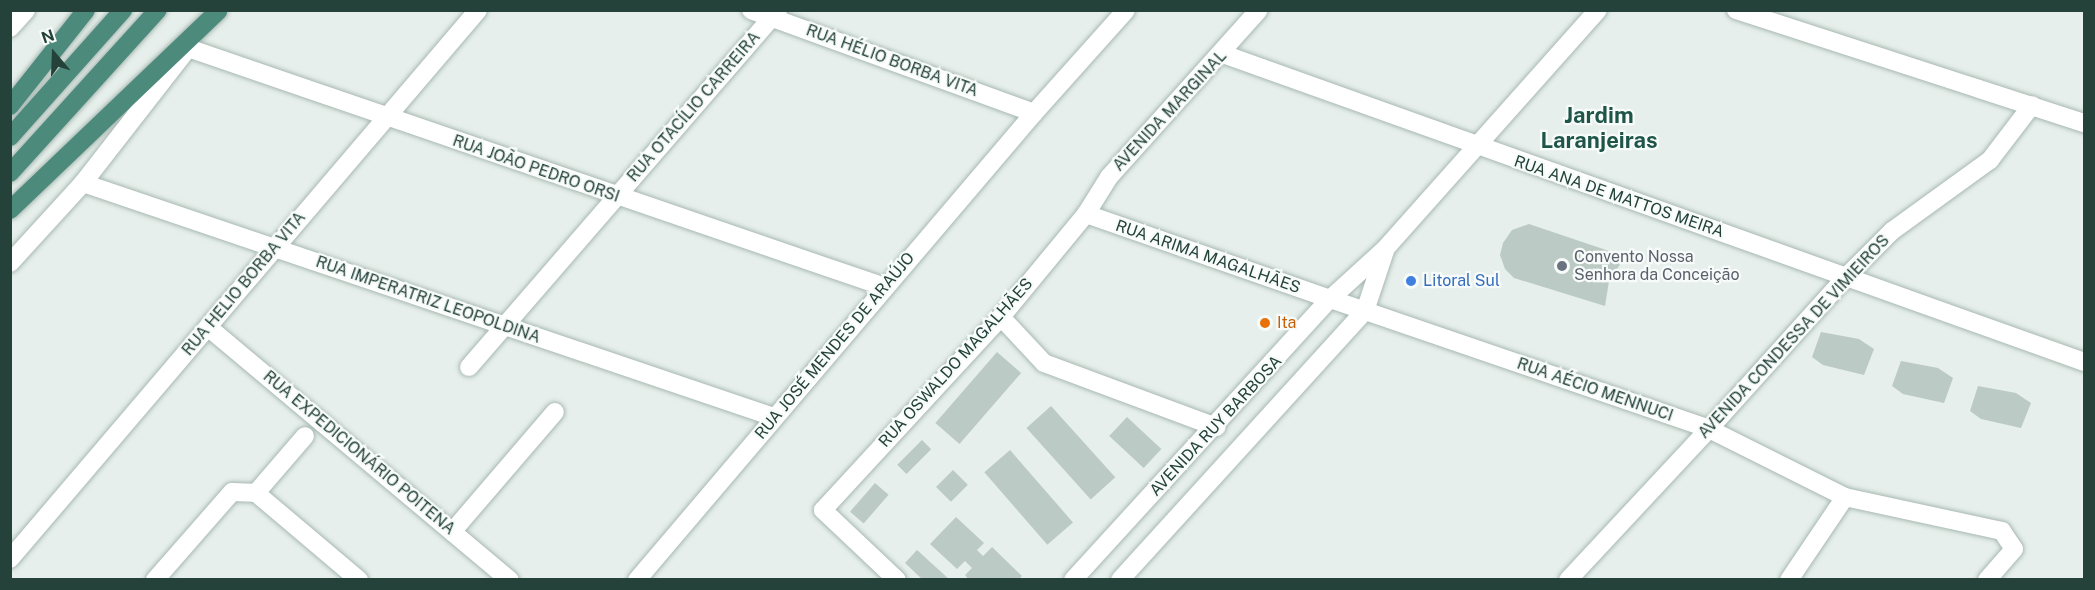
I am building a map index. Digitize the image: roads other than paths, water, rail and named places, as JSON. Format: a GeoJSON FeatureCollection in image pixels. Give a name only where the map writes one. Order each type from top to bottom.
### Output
{"type":"FeatureCollection","features":[{"type":"Feature","properties":{"kind":"highway"},"geometry":{"type":"LineString","coordinates":[[10,106],[86,10]]}},
{"type":"Feature","properties":{"kind":"highway"},"geometry":{"type":"LineString","coordinates":[[10,137],[123,10]]}},
{"type":"Feature","properties":{"kind":"highway"},"geometry":{"type":"LineString","coordinates":[[10,173],[158,10]]}},
{"type":"Feature","properties":{"kind":"highway"},"geometry":{"type":"LineString","coordinates":[[10,210],[218,11]]}},
{"type":"Feature","properties":{"kind":"street"},"geometry":{"type":"LineString","coordinates":[[10,28],[27,10]]}},
{"type":"Feature","properties":{"kind":"street","name":"RUA HELIO BORBA VITA"},"geometry":{"type":"LineString","coordinates":[[10,559],[274,246],[478,10]]}},
{"type":"Feature","properties":{"kind":"street","name":"RUA HÉLIO BORBA VITA"},"geometry":{"type":"LineString","coordinates":[[751,10],[775,14],[1034,113]]}},
{"type":"Feature","properties":{"kind":"street","name":"RUA JOSÉ MENDES DE ARAÚJO"},"geometry":{"type":"LineString","coordinates":[[637,579],[1034,113],[1126,10]]}},
{"type":"Feature","properties":{"kind":"street","name":"AVENIDA MARGINAL"},"geometry":{"type":"LineString","coordinates":[[1086,214],[1109,177],[1223,54],[1259,10]]}},
{"type":"Feature","properties":{"kind":"street","name":"AVENIDA RUY BARBOSA"},"geometry":{"type":"LineString","coordinates":[[1073,579],[1216,427],[1330,299],[1385,249],[1598,10]]}},
{"type":"Feature","properties":{"kind":"street"},"geometry":{"type":"LineString","coordinates":[[1736,10],[2085,123]]}},
{"type":"Feature","properties":{"kind":"street"},"geometry":{"type":"LineString","coordinates":[[10,263],[83,183],[218,11]]}},
{"type":"Feature","properties":{"kind":"street","name":"RUA OTACÍLIO CARREIRA"},"geometry":{"type":"LineString","coordinates":[[468,367],[775,14]]}},
{"type":"Feature","properties":{"kind":"street","name":"RUA JOÃO PEDRO ORSI"},"geometry":{"type":"LineString","coordinates":[[188,48],[616,197],[885,287]]}},
{"type":"Feature","properties":{"kind":"street","name":"RUA ANA DE MATTOS MEIRA"},"geometry":{"type":"LineString","coordinates":[[1223,54],[1475,147],[1847,276],[2085,362]]}},
{"type":"Feature","properties":{"kind":"street","name":"AVENIDA CONDESSA DE VIMIEIROS"},"geometry":{"type":"LineString","coordinates":[[1568,579],[1709,429],[1847,276],[1914,213],[1990,160],[2032,105]]}},
{"type":"Feature","properties":{"kind":"street","name":"RUA IMPERATRIZ LEOPOLDINA"},"geometry":{"type":"LineString","coordinates":[[83,183],[774,417]]}},
{"type":"Feature","properties":{"kind":"street","name":"RUA ARIMA MAGALHÃES"},"geometry":{"type":"LineString","coordinates":[[1086,214],[1330,299]]}},
{"type":"Feature","properties":{"kind":"street","name":"RUA OSWALDO MAGALHÃES"},"geometry":{"type":"LineString","coordinates":[[897,579],[823,510],[1001,317],[1086,214]]}},
{"type":"Feature","properties":{"kind":"street","name":"AVENIDA RUY BARBOSA"},"geometry":{"type":"LineString","coordinates":[[1120,579],[1365,311],[1385,249]]}},
{"type":"Feature","properties":{"kind":"street","name":"RUA AÉCIO MENNUCI"},"geometry":{"type":"LineString","coordinates":[[1330,299],[1709,429],[1845,497],[2002,531],[2013,549],[1986,579]]}},
{"type":"Feature","properties":{"kind":"street"},"geometry":{"type":"LineString","coordinates":[[1001,317],[1044,363],[1216,427]]}},
{"type":"Feature","properties":{"kind":"street","name":"RUA EXPEDICIONÁRIO POITENA"},"geometry":{"type":"LineString","coordinates":[[208,327],[510,579]]}},
{"type":"Feature","properties":{"kind":"street"},"geometry":{"type":"LineString","coordinates":[[452,531],[555,412]]}},
{"type":"Feature","properties":{"kind":"street"},"geometry":{"type":"LineString","coordinates":[[256,493],[305,436]]}},
{"type":"Feature","properties":{"kind":"street"},"geometry":{"type":"LineString","coordinates":[[155,579],[232,492],[256,493],[359,579]]}},
{"type":"Feature","properties":{"kind":"street"},"geometry":{"type":"LineString","coordinates":[[1789,579],[1845,497]]}},
{"type":"Feature","properties":{"kind":"street"},"geometry":{"type":"LineString","coordinates":[[1586,579],[1591,556]]}},
{"type":"Feature","properties":{"kind":"place","name":"Convento Nossa Senhora da Conceição"},"geometry":{"type":"Point","coordinates":[1562,266]}},
{"type":"Feature","properties":{"kind":"place","name":"Litoral Sul"},"geometry":{"type":"Point","coordinates":[1411,281]}},
{"type":"Feature","properties":{"kind":"place","name":"Ita"},"geometry":{"type":"Point","coordinates":[1265,323]}},
{"type":"Feature","properties":{"kind":"district","name":"Jardim Laranjeiras"},"geometry":{"type":"Point","coordinates":[1599,128]}}]}
